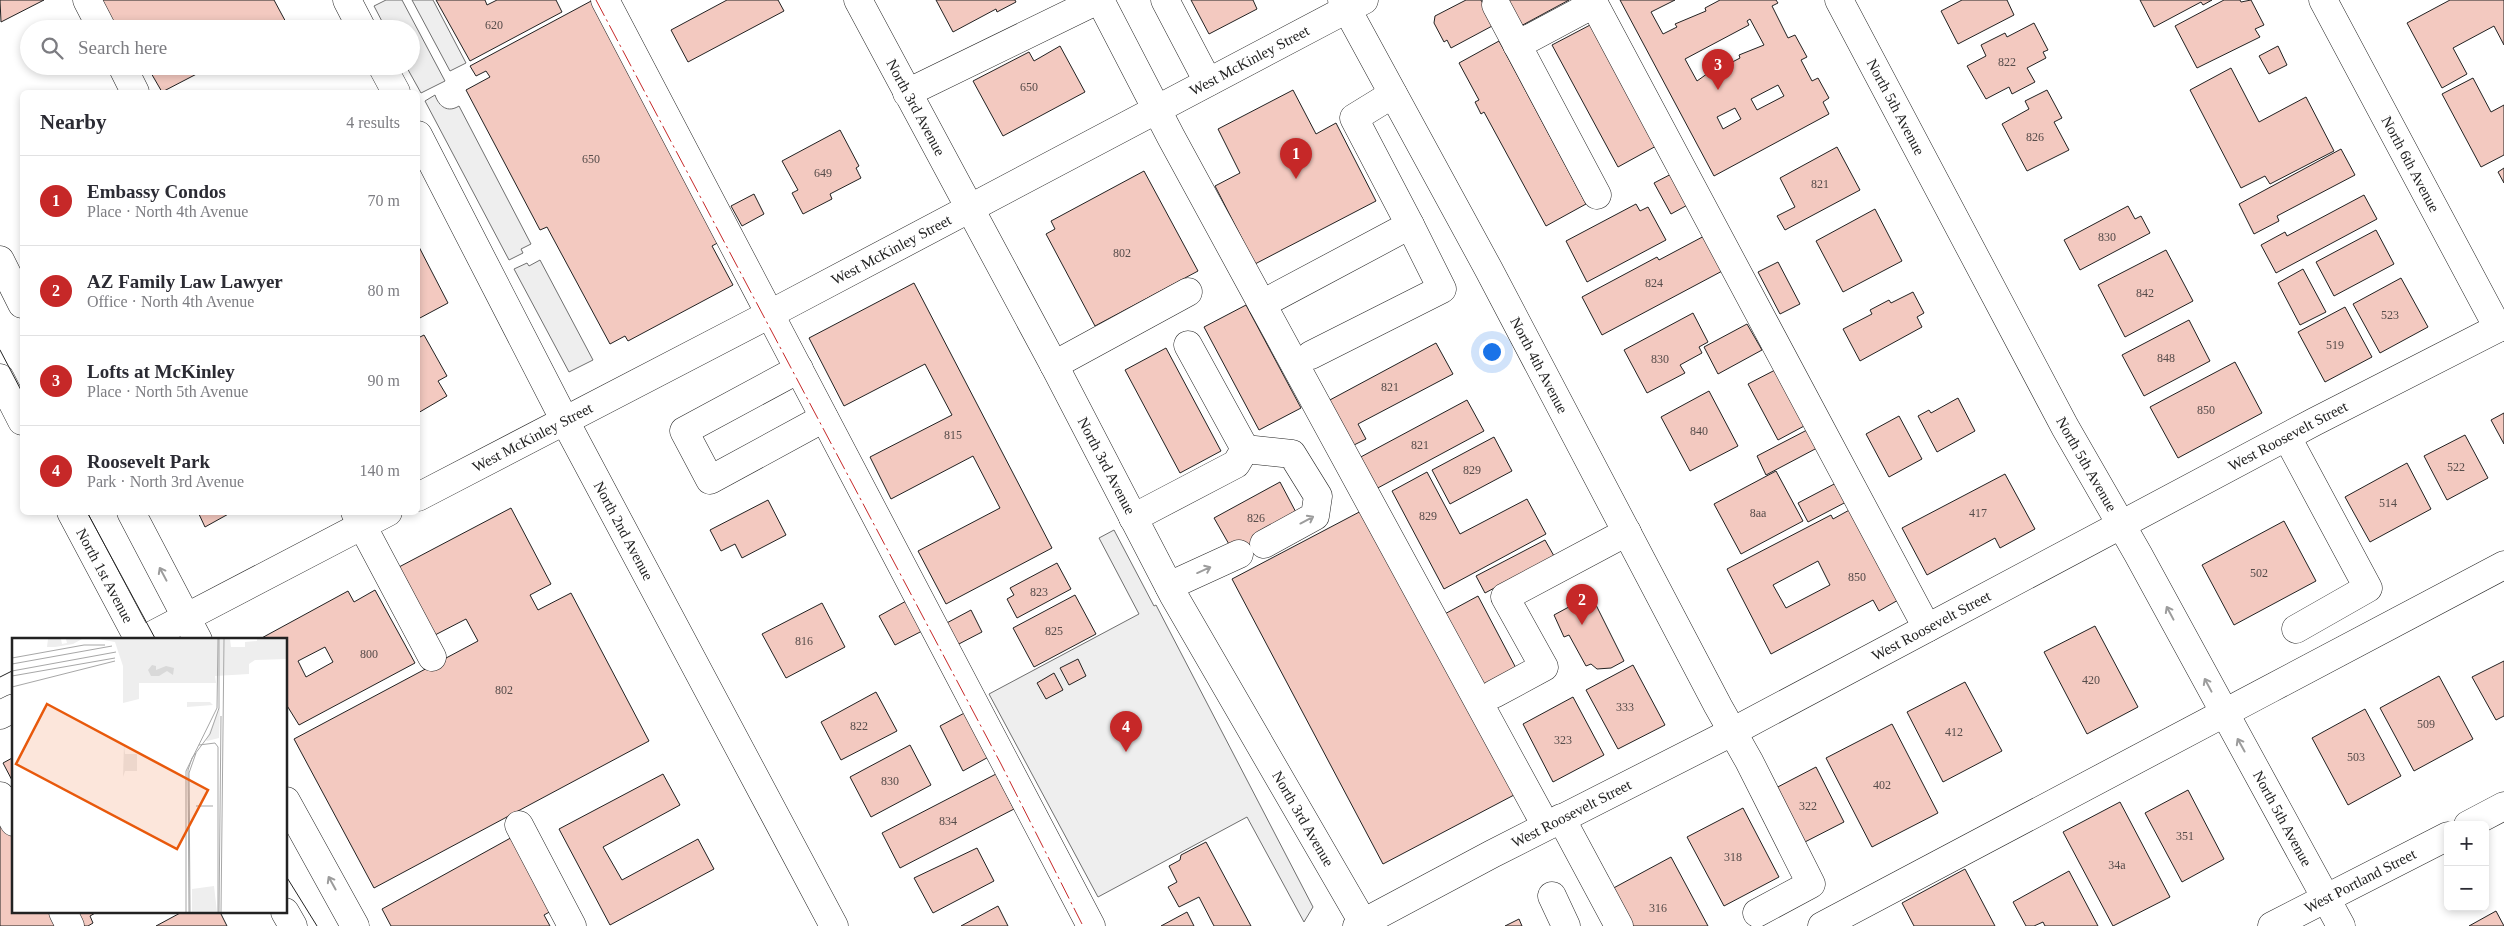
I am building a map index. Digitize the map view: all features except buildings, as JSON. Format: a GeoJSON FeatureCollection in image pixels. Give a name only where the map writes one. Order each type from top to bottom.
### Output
{"type":"FeatureCollection","features":[{"type":"Feature","properties":{"kind":"street"},"geometry":{"type":"LineString","coordinates":[[87,0],[97,20]]}},
{"type":"Feature","properties":{"kind":"street"},"geometry":{"type":"LineString","coordinates":[[347,0],[357,20]]}},
{"type":"Feature","properties":{"kind":"street"},"geometry":{"type":"LineString","coordinates":[[605,0],[1091,926]]}},
{"type":"Feature","properties":{"kind":"street"},"geometry":{"type":"LineString","coordinates":[[907,93],[1099,0],[1262,304],[1554,822],[1619,926]]}},
{"type":"Feature","properties":{"kind":"street"},"geometry":{"type":"LineString","coordinates":[[1164,0],[1208,82]]}},
{"type":"Feature","properties":{"kind":"street","name":"North 5th Avenue"},"geometry":{"type":"LineString","coordinates":[[1839,0],[2065,427],[2121,524],[2341,926]]}},
{"type":"Feature","properties":{"kind":"street","name":"North 6th Avenue"},"geometry":{"type":"LineString","coordinates":[[2323,0],[2501,327]]}},
{"type":"Feature","properties":{"kind":"street"},"geometry":{"type":"LineString","coordinates":[[1517,45],[1593,2],[1927,628]]}},
{"type":"Feature","properties":{"kind":"street","name":"North 3rd Avenue"},"geometry":{"type":"LineString","coordinates":[[865,3],[907,93],[1054,365],[1169,586],[1362,925]]}},
{"type":"Feature","properties":{"kind":"street","name":"West McKinley Street"},"geometry":{"type":"LineString","coordinates":[[420,496],[1157,110],[1351,3]]}},
{"type":"Feature","properties":{"kind":"street","name":"North 4th Avenue"},"geometry":{"type":"LineString","coordinates":[[1351,3],[1393,94],[1489,270],[1732,732],[1749,760],[1811,884],[1757,913]]}},
{"type":"Feature","properties":{"kind":"street"},"geometry":{"type":"LineString","coordinates":[[1496,5],[1597,195]]}},
{"type":"Feature","properties":{"kind":"street"},"geometry":{"type":"LineString","coordinates":[[126,75],[134,90]]}},
{"type":"Feature","properties":{"kind":"street"},"geometry":{"type":"LineString","coordinates":[[387,75],[395,90]]}},
{"type":"Feature","properties":{"kind":"street"},"geometry":{"type":"LineString","coordinates":[[1311,354],[1442,290],[1354,118],[1393,94]]}},
{"type":"Feature","properties":{"kind":"street","name":"North 2nd Avenue"},"geometry":{"type":"LineString","coordinates":[[420,139],[565,421],[834,926]]}},
{"type":"Feature","properties":{"kind":"street"},"geometry":{"type":"LineString","coordinates":[[1262,304],[1410,225]]}},
{"type":"Feature","properties":{"kind":"street"},"geometry":{"type":"LineString","coordinates":[[0,260],[20,300]]}},
{"type":"Feature","properties":{"kind":"street"},"geometry":{"type":"LineString","coordinates":[[1054,365],[1188,292]]}},
{"type":"Feature","properties":{"kind":"street","name":"West Roosevelt Street"},"geometry":{"type":"LineString","coordinates":[[1362,925],[1554,822],[1732,732],[2121,524],[2501,327]]}},
{"type":"Feature","properties":{"kind":"street"},"geometry":{"type":"LineString","coordinates":[[1188,345],[1245,449]]}},
{"type":"Feature","properties":{"kind":"street"},"geometry":{"type":"LineString","coordinates":[[799,369],[684,431],[710,480],[824,418]]}},
{"type":"Feature","properties":{"kind":"street"},"geometry":{"type":"LineString","coordinates":[[0,378],[20,417]]}},
{"type":"Feature","properties":{"kind":"street"},"geometry":{"type":"LineString","coordinates":[[2287,437],[2368,588],[2296,628]]}},
{"type":"Feature","properties":{"kind":"street"},"geometry":{"type":"LineString","coordinates":[[1133,518],[1236,464],[1245,449]]}},
{"type":"Feature","properties":{"kind":"street"},"geometry":{"type":"LineString","coordinates":[[1245,449],[1292,454],[1318,496],[1315,516],[1264,544]]}},
{"type":"Feature","properties":{"kind":"street","name":"North 1st Avenue"},"geometry":{"type":"LineString","coordinates":[[73,515],[138,638]]}},
{"type":"Feature","properties":{"kind":"street"},"geometry":{"type":"LineString","coordinates":[[133,515],[192,629]]}},
{"type":"Feature","properties":{"kind":"street"},"geometry":{"type":"LineString","coordinates":[[152,638],[192,629],[359,519],[376,515]]}},
{"type":"Feature","properties":{"kind":"street"},"geometry":{"type":"LineString","coordinates":[[359,519],[432,657]]}},
{"type":"Feature","properties":{"kind":"street"},"geometry":{"type":"LineString","coordinates":[[1494,694],[1544,668],[1505,597],[1627,532]]}},
{"type":"Feature","properties":{"kind":"street"},"geometry":{"type":"LineString","coordinates":[[1169,586],[1239,554]]}},
{"type":"Feature","properties":{"kind":"street"},"geometry":{"type":"LineString","coordinates":[[1822,926],[2104,775],[2224,714],[2504,565]]}},
{"type":"Feature","properties":{"kind":"street"},"geometry":{"type":"LineString","coordinates":[[0,716],[12,709]]}},
{"type":"Feature","properties":{"kind":"street"},"geometry":{"type":"LineString","coordinates":[[0,796],[12,818]]}},
{"type":"Feature","properties":{"kind":"street"},"geometry":{"type":"LineString","coordinates":[[288,805],[355,926]]}},
{"type":"Feature","properties":{"kind":"street"},"geometry":{"type":"LineString","coordinates":[[2476,821],[2504,806]]}},
{"type":"Feature","properties":{"kind":"street"},"geometry":{"type":"LineString","coordinates":[[519,825],[572,926]]}},
{"type":"Feature","properties":{"kind":"street","name":"West Portland Street"},"geometry":{"type":"LineString","coordinates":[[2272,926],[2444,838]]}},
{"type":"Feature","properties":{"kind":"street"},"geometry":{"type":"LineString","coordinates":[[1552,896],[1566,926]]}},
{"type":"Feature","properties":{"kind":"street"},"geometry":{"type":"LineString","coordinates":[[63,914],[70,926]]}},
{"type":"Feature","properties":{"kind":"street"},"geometry":{"type":"LineString","coordinates":[[286,914],[293,926]]}},
{"type":"Feature","properties":{"kind":"shaded area"},"geometry":{"type":"Polygon","coordinates":[[[386,0],[402,0],[413,20],[381,20],[374,6],[386,0]]]}},
{"type":"Feature","properties":{"kind":"shaded area"},"geometry":{"type":"Polygon","coordinates":[[[412,0],[433,0],[466,63],[450,71],[412,0]]]}},
{"type":"Feature","properties":{"kind":"shaded area"},"geometry":{"type":"Polygon","coordinates":[[[420,34],[445,81],[421,93],[411,75],[420,75],[420,34]]]}},
{"type":"Feature","properties":{"kind":"shaded area"},"geometry":{"type":"Polygon","coordinates":[[[435,95],[444,108],[451,109],[459,106],[531,244],[521,249],[523,253],[509,260],[425,101],[435,95]]]}},
{"type":"Feature","properties":{"kind":"shaded area"},"geometry":{"type":"Polygon","coordinates":[[[540,260],[593,360],[569,372],[514,269],[527,263],[529,266],[540,260]]]}},
{"type":"Feature","properties":{"kind":"shaded area"},"geometry":{"type":"Polygon","coordinates":[[[1114,530],[1154,606],[1156,605],[1313,907],[1304,922],[1247,817],[1098,897],[989,694],[1139,614],[1099,538],[1114,530]]]}},
{"type":"Feature","properties":{"kind":"tram line"},"geometry":{"type":"LineString","coordinates":[[0,350],[20,388]]}},
{"type":"Feature","properties":{"kind":"tram line"},"geometry":{"type":"LineString","coordinates":[[89,515],[155,638]]}},
{"type":"Feature","properties":{"kind":"tram line"},"geometry":{"type":"LineString","coordinates":[[0,677],[12,671]]}},
{"type":"Feature","properties":{"kind":"tram line"},"geometry":{"type":"LineString","coordinates":[[288,879],[317,926]]}},
{"type":"Feature","properties":{"kind":"power"},"geometry":{"type":"LineString","coordinates":[[596,0],[1001,764],[1083,926]]}},
{"type":"Feature","properties":{"kind":"place","name":"Lofts at McKinley"},"geometry":{"type":"Point","coordinates":[1718,90]}},
{"type":"Feature","properties":{"kind":"place","name":"Embassy Condos"},"geometry":{"type":"Point","coordinates":[1296,179]}},
{"type":"Feature","properties":{"kind":"place","name":"AZ Family Law Lawyer"},"geometry":{"type":"Point","coordinates":[1582,625]}},
{"type":"Feature","properties":{"kind":"place","name":"Roosevelt Park"},"geometry":{"type":"Point","coordinates":[1126,752]}}]}
